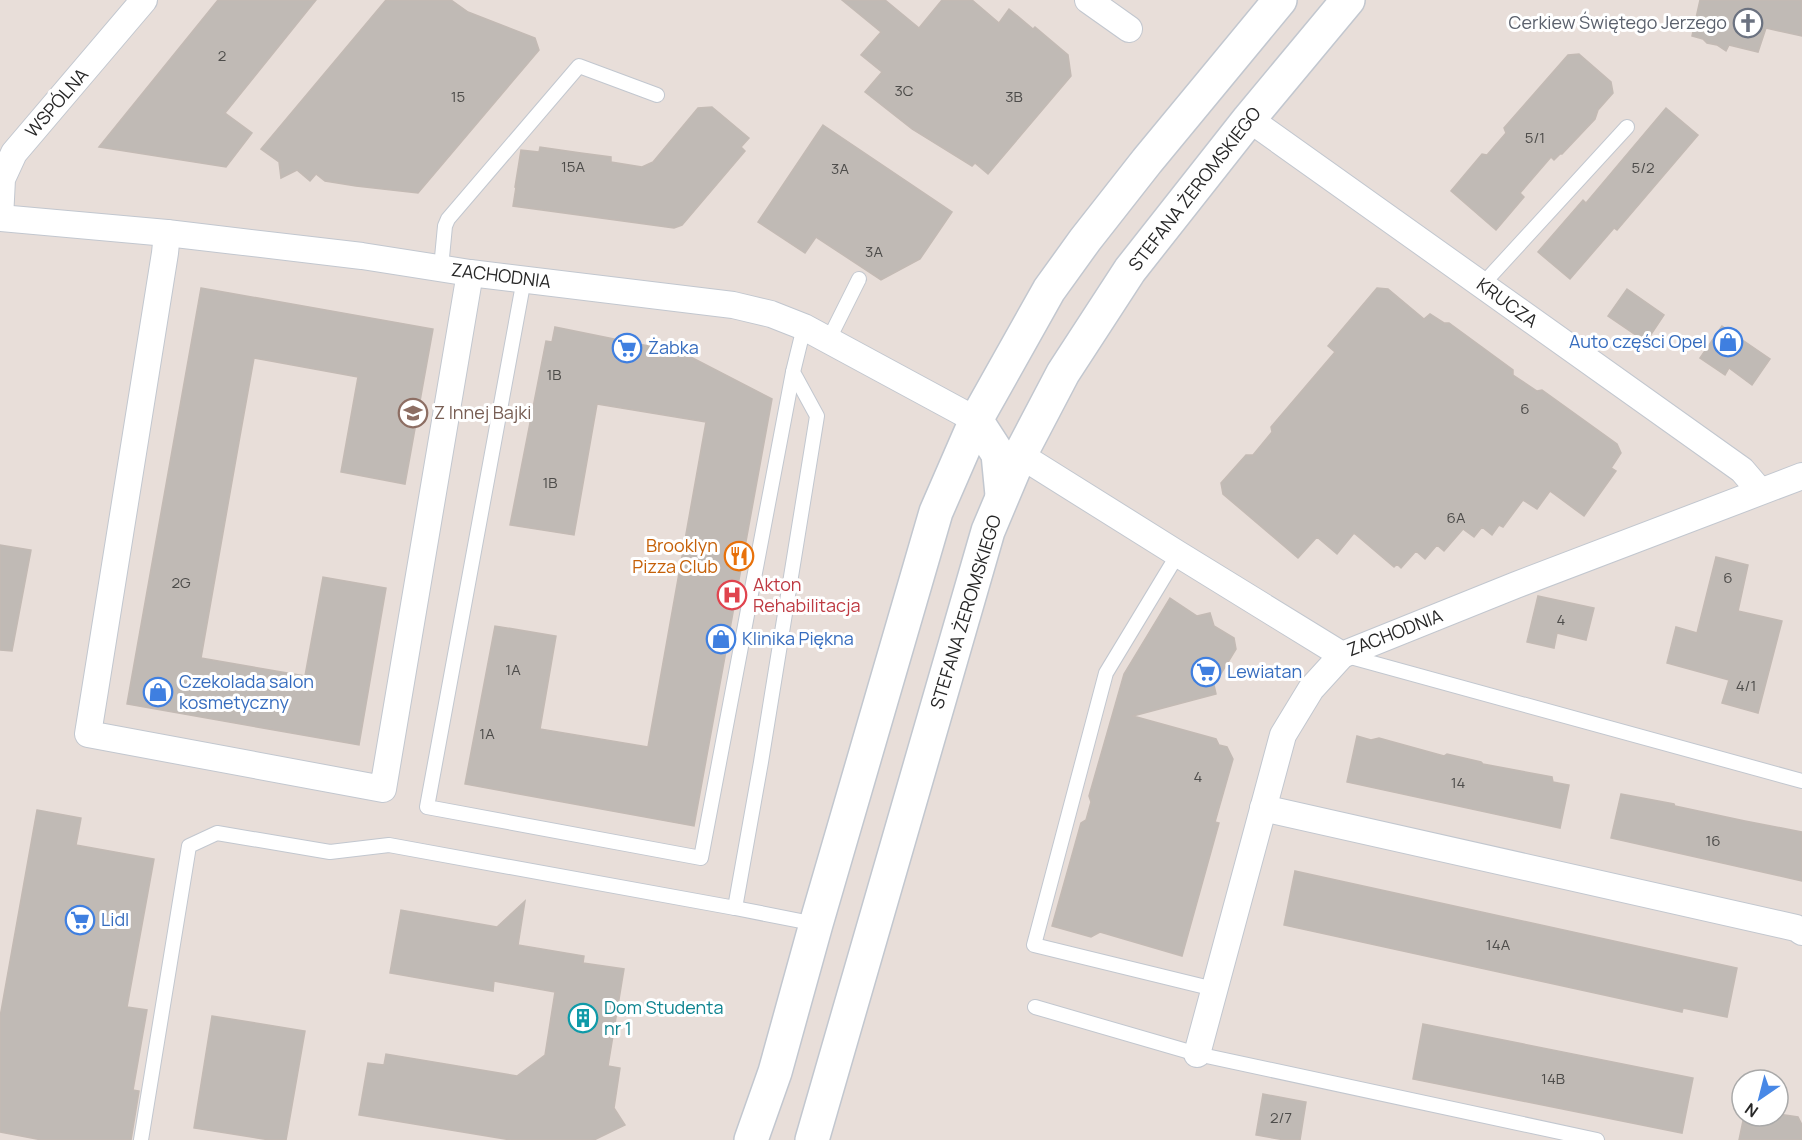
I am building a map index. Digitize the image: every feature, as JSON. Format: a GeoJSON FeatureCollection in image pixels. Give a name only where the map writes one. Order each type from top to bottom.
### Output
{"type":"FeatureCollection","features":[{"type":"Feature","properties":{"kind":"main road"},"geometry":{"type":"LineString","coordinates":[[751,1140],[775,1072],[936,512],[976,420],[1049,291],[1085,240],[1280,0]]}},
{"type":"Feature","properties":{"kind":"main road","name":"STEFANA ŻEROMSKIEGO"},"geometry":{"type":"LineString","coordinates":[[812,1140],[981,554],[988,531],[1020,454],[1063,373],[1130,270],[1249,119],[1348,0]]}},
{"type":"Feature","properties":{"kind":"main road"},"geometry":{"type":"LineString","coordinates":[[976,420],[998,454],[1002,497]]}},
{"type":"Feature","properties":{"kind":"street","name":"WSPÓLNA"},"geometry":{"type":"LineString","coordinates":[[0,218],[1,179],[14,153],[144,0]]}},
{"type":"Feature","properties":{"kind":"street"},"geometry":{"type":"LineString","coordinates":[[1088,0],[1129,29]]}},
{"type":"Feature","properties":{"kind":"street","name":"KRUCZA"},"geometry":{"type":"LineString","coordinates":[[1249,119],[1742,470],[1760,492]]}},
{"type":"Feature","properties":{"kind":"street","name":"ZACHODNIA"},"geometry":{"type":"LineString","coordinates":[[0,218],[167,233],[362,256],[470,273],[732,305],[771,314],[804,327],[976,420]]}},
{"type":"Feature","properties":{"kind":"street"},"geometry":{"type":"LineString","coordinates":[[167,233],[88,734],[383,789],[470,273]]}},
{"type":"Feature","properties":{"kind":"street","name":"ZACHODNIA"},"geometry":{"type":"LineString","coordinates":[[1020,454],[1342,654],[1802,476]]}},
{"type":"Feature","properties":{"kind":"street"},"geometry":{"type":"LineString","coordinates":[[1197,1054],[1283,735],[1311,689],[1342,654]]}},
{"type":"Feature","properties":{"kind":"street"},"geometry":{"type":"LineString","coordinates":[[1263,808],[1779,924],[1796,928],[1802,932]]}},
{"type":"Feature","properties":{"kind":"lane"},"geometry":{"type":"LineString","coordinates":[[441,268],[447,219],[579,66],[657,95]]}},
{"type":"Feature","properties":{"kind":"lane"},"geometry":{"type":"LineString","coordinates":[[1482,285],[1627,127]]}},
{"type":"Feature","properties":{"kind":"lane"},"geometry":{"type":"LineString","coordinates":[[524,279],[427,807],[701,858],[804,327]]}},
{"type":"Feature","properties":{"kind":"lane"},"geometry":{"type":"LineString","coordinates":[[829,339],[859,279]]}},
{"type":"Feature","properties":{"kind":"lane"},"geometry":{"type":"LineString","coordinates":[[735,908],[763,751],[817,416],[794,372]]}},
{"type":"Feature","properties":{"kind":"lane"},"geometry":{"type":"LineString","coordinates":[[1178,554],[1106,674],[1034,945],[1214,989]]}},
{"type":"Feature","properties":{"kind":"lane"},"geometry":{"type":"LineString","coordinates":[[1342,654],[1802,781]]}},
{"type":"Feature","properties":{"kind":"lane"},"geometry":{"type":"LineString","coordinates":[[141,1140],[189,846],[217,833],[330,852],[389,845],[816,924]]}},
{"type":"Feature","properties":{"kind":"lane"},"geometry":{"type":"LineString","coordinates":[[1035,1007],[1197,1054],[1597,1140]]}},
{"type":"Feature","properties":{"kind":"building"},"geometry":{"type":"Polygon","coordinates":[[[218,0],[316,0],[225,113],[252,133],[226,167],[99,147],[218,0]]]}},
{"type":"Feature","properties":{"kind":"building"},"geometry":{"type":"Polygon","coordinates":[[[386,0],[451,0],[468,12],[535,38],[539,50],[418,193],[325,181],[316,174],[310,181],[297,170],[281,178],[279,162],[261,149],[386,0]]]}},
{"type":"Feature","properties":{"kind":"building"},"geometry":{"type":"Polygon","coordinates":[[[842,0],[885,0],[919,28],[942,0],[972,0],[999,23],[1009,9],[1068,55],[1071,76],[988,174],[975,163],[972,166],[912,129],[865,92],[882,72],[861,55],[881,32],[842,0]]]}},
{"type":"Feature","properties":{"kind":"building","name":"Cerkiew Świętego Jerzego"},"geometry":{"type":"Polygon","coordinates":[[[1700,0],[1802,0],[1802,36],[1766,28],[1758,52],[1729,45],[1726,51],[1717,45],[1692,36],[1700,0]]]}},
{"type":"Feature","properties":{"kind":"building"},"geometry":{"type":"Polygon","coordinates":[[[1579,54],[1611,82],[1613,93],[1598,110],[1595,119],[1562,154],[1554,160],[1551,157],[1520,193],[1524,197],[1496,230],[1451,191],[1482,154],[1487,155],[1506,133],[1504,128],[1568,55],[1579,54]]]}},
{"type":"Feature","properties":{"kind":"building"},"geometry":{"type":"Polygon","coordinates":[[[712,107],[749,138],[741,147],[745,151],[682,225],[674,228],[513,206],[521,150],[539,152],[540,147],[611,157],[611,162],[642,167],[653,162],[698,108],[712,107]]]}},
{"type":"Feature","properties":{"kind":"building"},"geometry":{"type":"Polygon","coordinates":[[[1666,108],[1698,135],[1617,230],[1614,228],[1570,279],[1538,252],[1583,200],[1586,203],[1666,108]]]}},
{"type":"Feature","properties":{"kind":"building"},"geometry":{"type":"Polygon","coordinates":[[[823,125],[952,212],[920,259],[881,280],[816,237],[805,253],[758,222],[823,125]]]}},
{"type":"Feature","properties":{"kind":"building"},"geometry":{"type":"Polygon","coordinates":[[[201,288],[433,329],[405,484],[341,472],[358,377],[254,358],[240,436],[201,658],[305,676],[323,577],[386,588],[359,745],[127,704],[201,288]]]}},
{"type":"Feature","properties":{"kind":"building"},"geometry":{"type":"Polygon","coordinates":[[[1377,288],[1388,289],[1424,319],[1430,314],[1444,323],[1449,323],[1513,370],[1513,375],[1537,391],[1542,390],[1617,444],[1621,453],[1611,468],[1616,471],[1584,516],[1550,491],[1537,509],[1523,500],[1503,527],[1499,525],[1492,535],[1482,527],[1474,537],[1463,529],[1444,551],[1437,545],[1425,559],[1416,551],[1401,568],[1397,564],[1394,567],[1354,533],[1337,554],[1317,537],[1298,558],[1223,494],[1221,483],[1246,455],[1253,455],[1272,432],[1271,427],[1335,352],[1328,346],[1377,288]]]}},
{"type":"Feature","properties":{"kind":"building"},"geometry":{"type":"Polygon","coordinates":[[[1627,289],[1664,315],[1646,342],[1608,316],[1627,289]]]}},
{"type":"Feature","properties":{"kind":"building","name":"Auto części Opel"},"geometry":{"type":"Polygon","coordinates":[[[1722,326],[1770,359],[1752,385],[1729,368],[1725,375],[1700,358],[1722,326]]]}},
{"type":"Feature","properties":{"kind":"building"},"geometry":{"type":"Polygon","coordinates":[[[555,327],[683,353],[772,399],[694,826],[465,784],[495,626],[556,636],[540,729],[648,747],[706,422],[597,404],[574,535],[510,525],[546,341],[552,342],[555,327]]]}},
{"type":"Feature","properties":{"kind":"building"},"geometry":{"type":"Polygon","coordinates":[[[0,545],[31,550],[12,651],[0,650],[0,545]]]}},
{"type":"Feature","properties":{"kind":"building"},"geometry":{"type":"Polygon","coordinates":[[[1716,557],[1748,565],[1738,611],[1782,621],[1758,713],[1722,703],[1729,680],[1667,663],[1676,627],[1697,633],[1716,557]]]}},
{"type":"Feature","properties":{"kind":"building"},"geometry":{"type":"Polygon","coordinates":[[[1538,596],[1594,608],[1586,640],[1557,633],[1554,648],[1527,642],[1538,596]]]}},
{"type":"Feature","properties":{"kind":"building"},"geometry":{"type":"Polygon","coordinates":[[[1170,598],[1197,616],[1210,613],[1214,626],[1234,638],[1236,649],[1214,685],[1216,694],[1133,716],[1216,739],[1219,745],[1227,747],[1233,759],[1215,822],[1219,823],[1182,956],[1100,932],[1091,937],[1052,926],[1081,823],[1086,820],[1091,802],[1089,796],[1124,674],[1170,598]]]}},
{"type":"Feature","properties":{"kind":"building"},"geometry":{"type":"Polygon","coordinates":[[[1357,736],[1371,740],[1379,738],[1444,756],[1447,754],[1483,764],[1552,777],[1553,782],[1569,785],[1560,828],[1347,782],[1357,736]]]}},
{"type":"Feature","properties":{"kind":"building"},"geometry":{"type":"Polygon","coordinates":[[[1621,794],[1802,832],[1802,881],[1611,838],[1621,794]]]}},
{"type":"Feature","properties":{"kind":"building","name":"Lidl"},"geometry":{"type":"Polygon","coordinates":[[[37,810],[81,818],[76,845],[154,859],[127,1007],[147,1010],[133,1090],[139,1091],[131,1140],[42,1140],[0,1132],[0,1017],[37,810]]]}},
{"type":"Feature","properties":{"kind":"building"},"geometry":{"type":"Polygon","coordinates":[[[1295,871],[1737,968],[1727,1017],[1683,1008],[1682,1012],[1284,925],[1295,871]]]}},
{"type":"Feature","properties":{"kind":"building","name":"Dom Studenta nr 1"},"geometry":{"type":"Polygon","coordinates":[[[525,901],[518,945],[584,956],[583,963],[624,969],[608,1066],[620,1068],[614,1108],[625,1125],[594,1140],[511,1140],[359,1115],[368,1063],[384,1065],[386,1054],[517,1076],[545,1055],[555,992],[494,981],[493,991],[390,973],[401,910],[497,927],[525,901]]]}},
{"type":"Feature","properties":{"kind":"building"},"geometry":{"type":"Polygon","coordinates":[[[212,1016],[305,1031],[286,1140],[270,1140],[194,1128],[212,1016]]]}},
{"type":"Feature","properties":{"kind":"building"},"geometry":{"type":"Polygon","coordinates":[[[1423,1024],[1693,1078],[1682,1133],[1413,1079],[1423,1024]]]}},
{"type":"Feature","properties":{"kind":"building"},"geometry":{"type":"Polygon","coordinates":[[[1263,1094],[1306,1102],[1300,1140],[1256,1135],[1263,1094]]]}},
{"type":"Feature","properties":{"kind":"building"},"geometry":{"type":"Polygon","coordinates":[[[1790,1116],[1798,1117],[1802,1125],[1802,1140],[1739,1140],[1742,1128],[1790,1128],[1790,1116]]]}},
{"type":"Feature","properties":{"kind":"place","name":"Cerkiew Świętego Jerzego"},"geometry":{"type":"Point","coordinates":[1748,23]}},
{"type":"Feature","properties":{"kind":"place","name":"Auto części Opel"},"geometry":{"type":"Point","coordinates":[1728,342]}},
{"type":"Feature","properties":{"kind":"place","name":"Żabka"},"geometry":{"type":"Point","coordinates":[627,348]}},
{"type":"Feature","properties":{"kind":"place","name":"Z Innej Bajki"},"geometry":{"type":"Point","coordinates":[413,413]}},
{"type":"Feature","properties":{"kind":"place","name":"Brooklyn Pizza Club"},"geometry":{"type":"Point","coordinates":[739,556]}},
{"type":"Feature","properties":{"kind":"place","name":"Akton Rehabilitacja"},"geometry":{"type":"Point","coordinates":[732,595]}},
{"type":"Feature","properties":{"kind":"place","name":"Klinika Piękna"},"geometry":{"type":"Point","coordinates":[721,639]}},
{"type":"Feature","properties":{"kind":"place","name":"Lewiatan"},"geometry":{"type":"Point","coordinates":[1206,672]}},
{"type":"Feature","properties":{"kind":"place","name":"Czekolada salon kosmetyczny"},"geometry":{"type":"Point","coordinates":[158,692]}},
{"type":"Feature","properties":{"kind":"place","name":"Lidl"},"geometry":{"type":"Point","coordinates":[80,920]}},
{"type":"Feature","properties":{"kind":"place","name":"Dom Studenta nr 1"},"geometry":{"type":"Point","coordinates":[583,1018]}}]}
